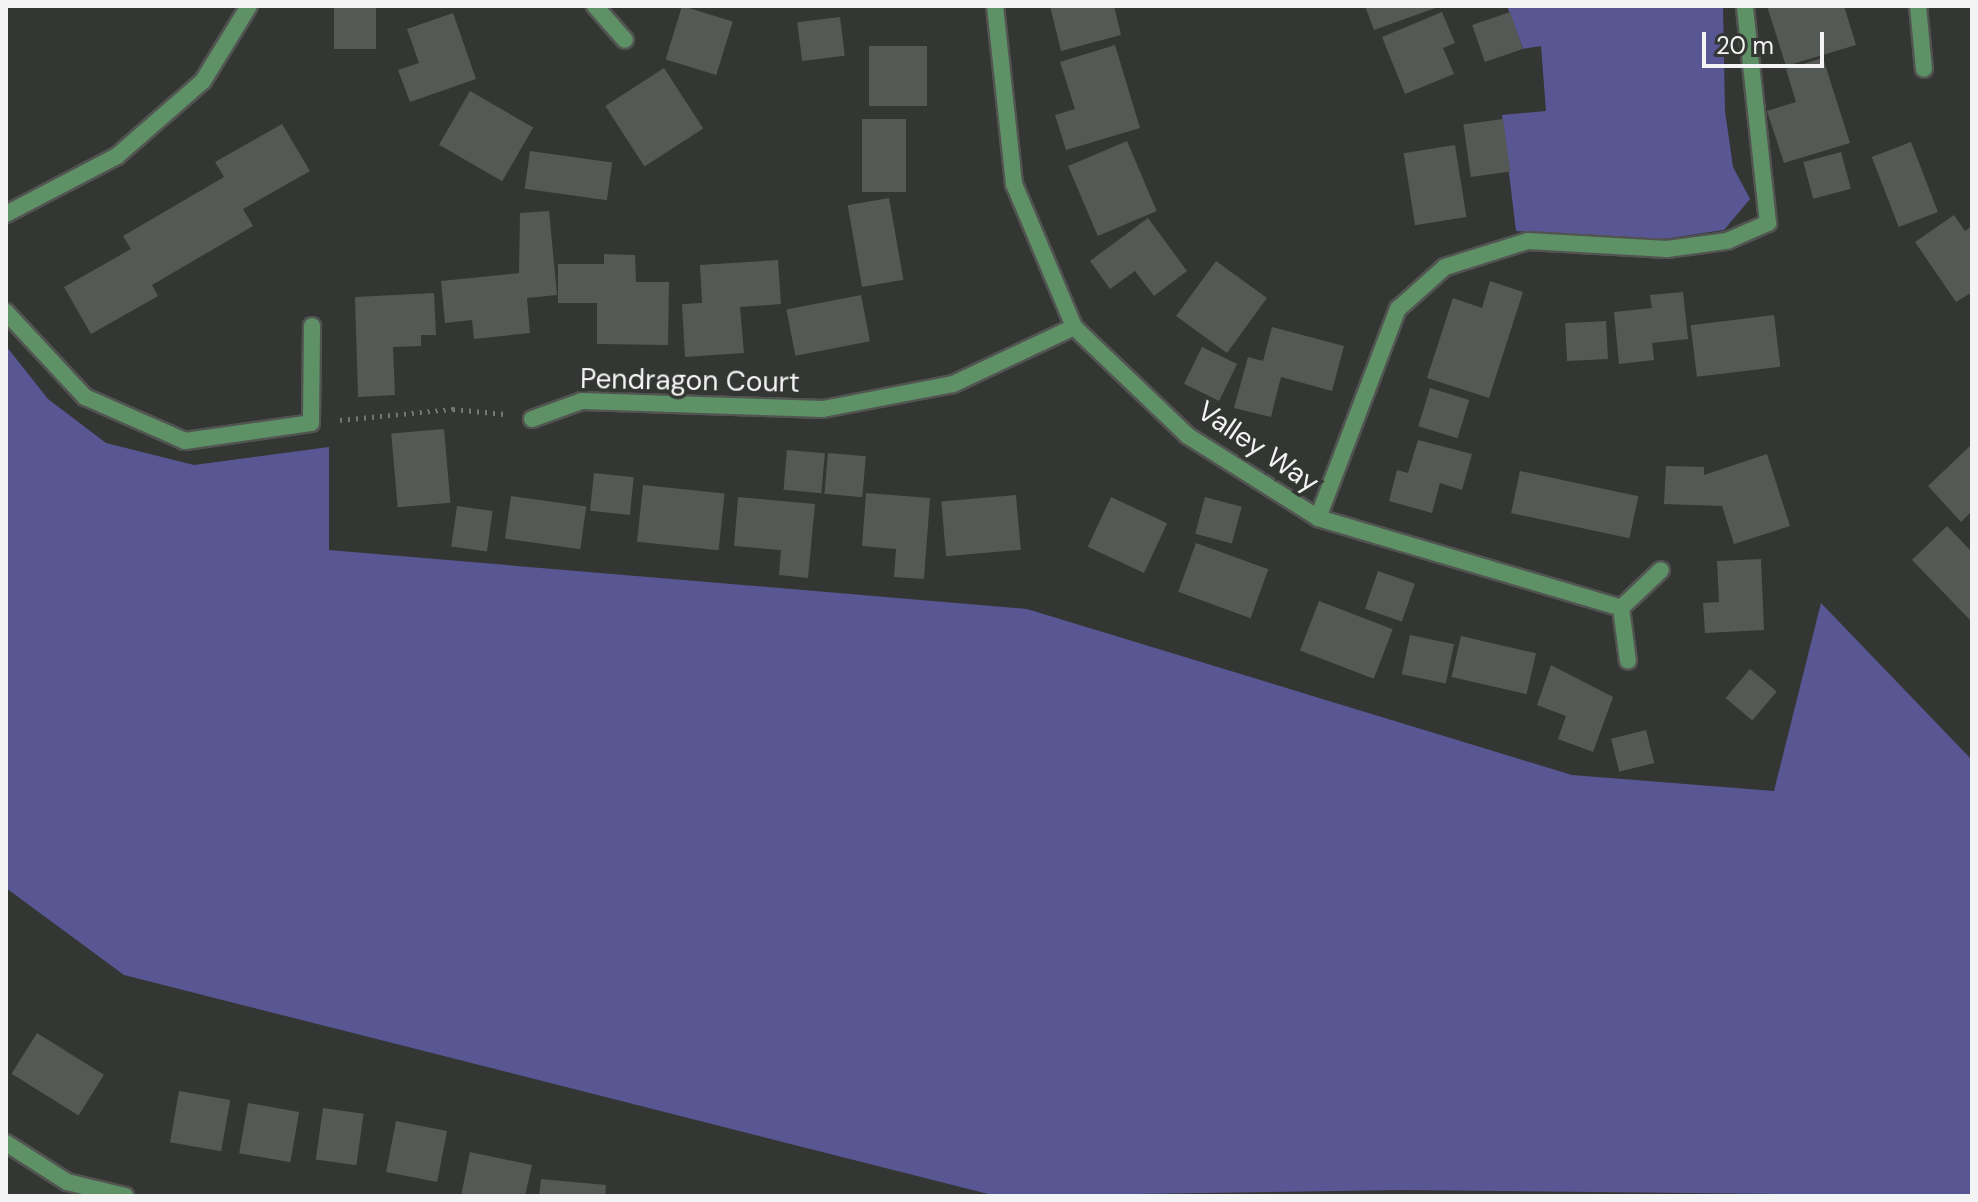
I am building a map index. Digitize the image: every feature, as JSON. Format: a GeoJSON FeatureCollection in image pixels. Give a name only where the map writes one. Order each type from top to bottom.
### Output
{"type":"FeatureCollection","features":[{"type":"Feature","properties":{"kind":"street"},"geometry":{"type":"LineString","coordinates":[[6,214],[117,156],[203,81],[249,6]]}},
{"type":"Feature","properties":{"kind":"street"},"geometry":{"type":"LineString","coordinates":[[595,6],[625,40]]}},
{"type":"Feature","properties":{"kind":"street","name":"Valley Way"},"geometry":{"type":"LineString","coordinates":[[995,6],[1014,184],[1074,327],[1188,436],[1318,518],[1621,608]]}},
{"type":"Feature","properties":{"kind":"street"},"geometry":{"type":"LineString","coordinates":[[1318,518],[1398,309],[1445,267],[1528,241],[1667,249],[1727,241],[1768,223],[1745,6]]}},
{"type":"Feature","properties":{"kind":"street"},"geometry":{"type":"LineString","coordinates":[[1918,6],[1924,69]]}},
{"type":"Feature","properties":{"kind":"street"},"geometry":{"type":"LineString","coordinates":[[6,312],[85,397],[185,441],[311,423],[312,326]]}},
{"type":"Feature","properties":{"kind":"street","name":"Pendragon Court"},"geometry":{"type":"LineString","coordinates":[[532,419],[582,401],[823,409],[953,384],[1074,327]]}},
{"type":"Feature","properties":{"kind":"street"},"geometry":{"type":"LineString","coordinates":[[1628,661],[1621,608],[1661,570]]}},
{"type":"Feature","properties":{"kind":"street"},"geometry":{"type":"LineString","coordinates":[[6,1143],[65,1189],[125,1196]]}},
{"type":"Feature","properties":{"kind":"path"},"geometry":{"type":"LineString","coordinates":[[311,423],[453,409],[532,419]]}},
{"type":"Feature","properties":{"kind":"shaded area"},"geometry":{"type":"Polygon","coordinates":[[[1507,6],[1723,6],[1725,111],[1733,167],[1750,199],[1724,230],[1656,240],[1516,231],[1502,115],[1546,111],[1541,46],[1523,49],[1507,6]]]}},
{"type":"Feature","properties":{"kind":"shaded area"},"geometry":{"type":"Polygon","coordinates":[[[6,346],[48,399],[106,443],[194,465],[329,447],[329,550],[1027,609],[1572,775],[1774,791],[1821,603],[1972,760],[1972,1196],[1402,1190],[996,1196],[124,975],[6,888],[6,346]]]}},
{"type":"Feature","properties":{"kind":"building"},"geometry":{"type":"Polygon","coordinates":[[[334,6],[376,6],[376,49],[334,49],[334,6]]]}},
{"type":"Feature","properties":{"kind":"building"},"geometry":{"type":"Polygon","coordinates":[[[682,6],[733,21],[716,75],[666,60],[682,6]]]}},
{"type":"Feature","properties":{"kind":"building"},"geometry":{"type":"Polygon","coordinates":[[[1050,6],[1114,6],[1121,35],[1061,51],[1050,6]]]}},
{"type":"Feature","properties":{"kind":"building"},"geometry":{"type":"Polygon","coordinates":[[[1365,6],[1441,6],[1374,30],[1365,6]]]}},
{"type":"Feature","properties":{"kind":"building"},"geometry":{"type":"Polygon","coordinates":[[[1767,6],[1844,6],[1856,45],[1786,66],[1767,6]]]}},
{"type":"Feature","properties":{"kind":"building"},"geometry":{"type":"Polygon","coordinates":[[[1442,12],[1455,43],[1443,48],[1454,74],[1405,94],[1382,37],[1442,12]]]}},
{"type":"Feature","properties":{"kind":"building"},"geometry":{"type":"Polygon","coordinates":[[[1510,12],[1523,49],[1485,62],[1472,25],[1510,12]]]}},
{"type":"Feature","properties":{"kind":"building"},"geometry":{"type":"Polygon","coordinates":[[[453,13],[476,79],[410,102],[398,70],[419,63],[407,29],[453,13]]]}},
{"type":"Feature","properties":{"kind":"building"},"geometry":{"type":"Polygon","coordinates":[[[840,17],[845,56],[802,61],[797,22],[840,17]]]}},
{"type":"Feature","properties":{"kind":"building"},"geometry":{"type":"Polygon","coordinates":[[[1115,45],[1140,128],[1066,150],[1055,115],[1075,109],[1060,62],[1115,45]]]}},
{"type":"Feature","properties":{"kind":"building"},"geometry":{"type":"Polygon","coordinates":[[[869,46],[927,46],[927,106],[869,106],[869,46]]]}},
{"type":"Feature","properties":{"kind":"building"},"geometry":{"type":"Polygon","coordinates":[[[1823,58],[1850,143],[1784,163],[1767,111],[1796,102],[1786,69],[1823,58]]]}},
{"type":"Feature","properties":{"kind":"building"},"geometry":{"type":"Polygon","coordinates":[[[664,68],[703,128],[645,167],[605,106],[664,68]]]}},
{"type":"Feature","properties":{"kind":"building"},"geometry":{"type":"Polygon","coordinates":[[[470,91],[533,128],[502,181],[439,145],[470,91]]]}},
{"type":"Feature","properties":{"kind":"building"},"geometry":{"type":"Polygon","coordinates":[[[862,119],[906,119],[906,192],[862,192],[862,119]]]}},
{"type":"Feature","properties":{"kind":"building"},"geometry":{"type":"Polygon","coordinates":[[[1503,119],[1510,171],[1471,177],[1463,125],[1503,119]]]}},
{"type":"Feature","properties":{"kind":"building"},"geometry":{"type":"Polygon","coordinates":[[[282,124],[310,171],[243,209],[253,226],[152,285],[158,296],[91,334],[64,287],[131,249],[123,236],[224,177],[215,162],[282,124]]]}},
{"type":"Feature","properties":{"kind":"building"},"geometry":{"type":"Polygon","coordinates":[[[1127,141],[1157,211],[1098,236],[1068,166],[1127,141]]]}},
{"type":"Feature","properties":{"kind":"building"},"geometry":{"type":"Polygon","coordinates":[[[1911,142],[1938,212],[1899,227],[1872,157],[1911,142]]]}},
{"type":"Feature","properties":{"kind":"building"},"geometry":{"type":"Polygon","coordinates":[[[1455,145],[1466,217],[1415,225],[1404,153],[1455,145]]]}},
{"type":"Feature","properties":{"kind":"building"},"geometry":{"type":"Polygon","coordinates":[[[530,151],[612,163],[607,200],[525,189],[530,151]]]}},
{"type":"Feature","properties":{"kind":"building"},"geometry":{"type":"Polygon","coordinates":[[[1841,152],[1851,189],[1813,199],[1803,162],[1841,152]]]}},
{"type":"Feature","properties":{"kind":"building"},"geometry":{"type":"Polygon","coordinates":[[[889,198],[903,280],[862,287],[848,205],[889,198]]]}},
{"type":"Feature","properties":{"kind":"building"},"geometry":{"type":"Polygon","coordinates":[[[549,211],[557,295],[527,298],[530,333],[474,339],[472,320],[445,323],[441,281],[519,273],[520,213],[549,211]]]}},
{"type":"Feature","properties":{"kind":"building"},"geometry":{"type":"Polygon","coordinates":[[[1954,215],[1965,231],[1972,226],[1972,292],[1956,302],[1915,242],[1954,215]]]}},
{"type":"Feature","properties":{"kind":"building"},"geometry":{"type":"Polygon","coordinates":[[[1148,218],[1187,271],[1154,296],[1135,271],[1110,289],[1090,261],[1148,218]]]}},
{"type":"Feature","properties":{"kind":"building"},"geometry":{"type":"Polygon","coordinates":[[[604,254],[635,255],[636,282],[669,282],[668,345],[597,344],[597,303],[558,303],[558,264],[604,264],[604,254]]]}},
{"type":"Feature","properties":{"kind":"building"},"geometry":{"type":"Polygon","coordinates":[[[778,260],[781,304],[740,307],[744,353],[685,357],[682,304],[702,303],[700,265],[778,260]]]}},
{"type":"Feature","properties":{"kind":"building"},"geometry":{"type":"Polygon","coordinates":[[[1216,261],[1267,298],[1227,353],[1176,316],[1216,261]]]}},
{"type":"Feature","properties":{"kind":"building"},"geometry":{"type":"Polygon","coordinates":[[[1490,281],[1523,292],[1489,398],[1427,378],[1453,298],[1482,308],[1490,281]]]}},
{"type":"Feature","properties":{"kind":"building"},"geometry":{"type":"Polygon","coordinates":[[[1683,292],[1688,339],[1652,343],[1654,360],[1619,364],[1614,312],[1652,308],[1650,295],[1683,292]]]}},
{"type":"Feature","properties":{"kind":"building"},"geometry":{"type":"Polygon","coordinates":[[[434,293],[436,335],[421,335],[421,346],[393,347],[395,395],[358,397],[355,297],[434,293]]]}},
{"type":"Feature","properties":{"kind":"building"},"geometry":{"type":"Polygon","coordinates":[[[861,295],[870,341],[795,356],[786,310],[861,295]]]}},
{"type":"Feature","properties":{"kind":"building"},"geometry":{"type":"Polygon","coordinates":[[[1774,315],[1780,367],[1697,377],[1691,325],[1774,315]]]}},
{"type":"Feature","properties":{"kind":"building"},"geometry":{"type":"Polygon","coordinates":[[[1606,321],[1608,359],[1567,361],[1565,323],[1606,321]]]}},
{"type":"Feature","properties":{"kind":"building"},"geometry":{"type":"Polygon","coordinates":[[[1272,327],[1344,346],[1332,391],[1281,377],[1271,417],[1234,408],[1248,357],[1263,361],[1272,327]]]}},
{"type":"Feature","properties":{"kind":"building"},"geometry":{"type":"Polygon","coordinates":[[[1202,347],[1237,364],[1219,401],[1184,384],[1202,347]]]}},
{"type":"Feature","properties":{"kind":"building"},"geometry":{"type":"Polygon","coordinates":[[[1430,388],[1469,400],[1458,438],[1418,426],[1430,388]]]}},
{"type":"Feature","properties":{"kind":"building"},"geometry":{"type":"Polygon","coordinates":[[[444,429],[450,503],[398,507],[391,434],[444,429]]]}},
{"type":"Feature","properties":{"kind":"building"},"geometry":{"type":"Polygon","coordinates":[[[1418,440],[1472,454],[1462,490],[1440,483],[1432,513],[1389,501],[1397,470],[1408,473],[1418,440]]]}},
{"type":"Feature","properties":{"kind":"building"},"geometry":{"type":"Polygon","coordinates":[[[1972,444],[1972,511],[1961,522],[1928,486],[1972,444]]]}},
{"type":"Feature","properties":{"kind":"building"},"geometry":{"type":"Polygon","coordinates":[[[787,450],[825,453],[821,493],[784,490],[787,450]]]}},
{"type":"Feature","properties":{"kind":"building"},"geometry":{"type":"Polygon","coordinates":[[[828,453],[866,456],[862,497],[824,494],[828,453]]]}},
{"type":"Feature","properties":{"kind":"building"},"geometry":{"type":"Polygon","coordinates":[[[1767,454],[1790,526],[1734,544],[1722,506],[1664,504],[1666,466],[1704,467],[1704,475],[1767,454]]]}},
{"type":"Feature","properties":{"kind":"building"},"geometry":{"type":"Polygon","coordinates":[[[1520,471],[1638,496],[1629,538],[1511,513],[1520,471]]]}},
{"type":"Feature","properties":{"kind":"building"},"geometry":{"type":"Polygon","coordinates":[[[594,473],[634,477],[630,515],[590,511],[594,473]]]}},
{"type":"Feature","properties":{"kind":"building"},"geometry":{"type":"Polygon","coordinates":[[[643,485],[725,494],[719,550],[637,542],[643,485]]]}},
{"type":"Feature","properties":{"kind":"building"},"geometry":{"type":"Polygon","coordinates":[[[866,493],[930,498],[924,579],[894,577],[896,549],[862,546],[866,493]]]}},
{"type":"Feature","properties":{"kind":"building"},"geometry":{"type":"Polygon","coordinates":[[[1016,495],[1021,550],[946,556],[941,502],[1016,495]]]}},
{"type":"Feature","properties":{"kind":"building"},"geometry":{"type":"Polygon","coordinates":[[[511,496],[586,507],[580,549],[505,539],[511,496]]]}},
{"type":"Feature","properties":{"kind":"building"},"geometry":{"type":"Polygon","coordinates":[[[738,497],[815,504],[808,578],[779,575],[781,550],[734,546],[738,497]]]}},
{"type":"Feature","properties":{"kind":"building"},"geometry":{"type":"Polygon","coordinates":[[[1111,497],[1167,523],[1144,573],[1088,547],[1111,497]]]}},
{"type":"Feature","properties":{"kind":"building"},"geometry":{"type":"Polygon","coordinates":[[[1205,497],[1242,507],[1232,544],[1195,534],[1205,497]]]}},
{"type":"Feature","properties":{"kind":"building"},"geometry":{"type":"Polygon","coordinates":[[[457,506],[493,511],[487,552],[451,547],[457,506]]]}},
{"type":"Feature","properties":{"kind":"building"},"geometry":{"type":"Polygon","coordinates":[[[1947,526],[1972,552],[1972,622],[1912,560],[1947,526]]]}},
{"type":"Feature","properties":{"kind":"building"},"geometry":{"type":"Polygon","coordinates":[[[1196,543],[1268,569],[1251,618],[1178,592],[1196,543]]]}},
{"type":"Feature","properties":{"kind":"building"},"geometry":{"type":"Polygon","coordinates":[[[1761,559],[1764,630],[1705,633],[1703,603],[1719,602],[1717,561],[1761,559]]]}},
{"type":"Feature","properties":{"kind":"building"},"geometry":{"type":"Polygon","coordinates":[[[1378,571],[1415,584],[1402,622],[1365,609],[1378,571]]]}},
{"type":"Feature","properties":{"kind":"building"},"geometry":{"type":"Polygon","coordinates":[[[1319,601],[1393,629],[1374,679],[1300,650],[1319,601]]]}},
{"type":"Feature","properties":{"kind":"building"},"geometry":{"type":"Polygon","coordinates":[[[1410,635],[1454,644],[1446,683],[1402,674],[1410,635]]]}},
{"type":"Feature","properties":{"kind":"building"},"geometry":{"type":"Polygon","coordinates":[[[1461,636],[1536,653],[1527,694],[1452,677],[1461,636]]]}},
{"type":"Feature","properties":{"kind":"building"},"geometry":{"type":"Polygon","coordinates":[[[1551,665],[1613,697],[1593,752],[1558,739],[1566,716],[1537,705],[1551,665]]]}},
{"type":"Feature","properties":{"kind":"building"},"geometry":{"type":"Polygon","coordinates":[[[1750,669],[1777,691],[1752,721],[1726,698],[1750,669]]]}},
{"type":"Feature","properties":{"kind":"building"},"geometry":{"type":"Polygon","coordinates":[[[1646,730],[1654,763],[1619,772],[1611,739],[1646,730]]]}},
{"type":"Feature","properties":{"kind":"building"},"geometry":{"type":"Polygon","coordinates":[[[37,1033],[104,1075],[79,1116],[12,1074],[37,1033]]]}},
{"type":"Feature","properties":{"kind":"building"},"geometry":{"type":"Polygon","coordinates":[[[179,1091],[230,1100],[221,1151],[170,1142],[179,1091]]]}},
{"type":"Feature","properties":{"kind":"building"},"geometry":{"type":"Polygon","coordinates":[[[248,1103],[299,1112],[290,1162],[239,1153],[248,1103]]]}},
{"type":"Feature","properties":{"kind":"building"},"geometry":{"type":"Polygon","coordinates":[[[323,1108],[364,1114],[356,1165],[316,1159],[323,1108]]]}},
{"type":"Feature","properties":{"kind":"building"},"geometry":{"type":"Polygon","coordinates":[[[396,1121],[447,1131],[437,1182],[386,1172],[396,1121]]]}},
{"type":"Feature","properties":{"kind":"building"},"geometry":{"type":"Polygon","coordinates":[[[470,1152],[532,1165],[525,1196],[461,1196],[470,1152]]]}},
{"type":"Feature","properties":{"kind":"building"},"geometry":{"type":"Polygon","coordinates":[[[541,1179],[606,1185],[605,1196],[539,1196],[541,1179]]]}}]}
